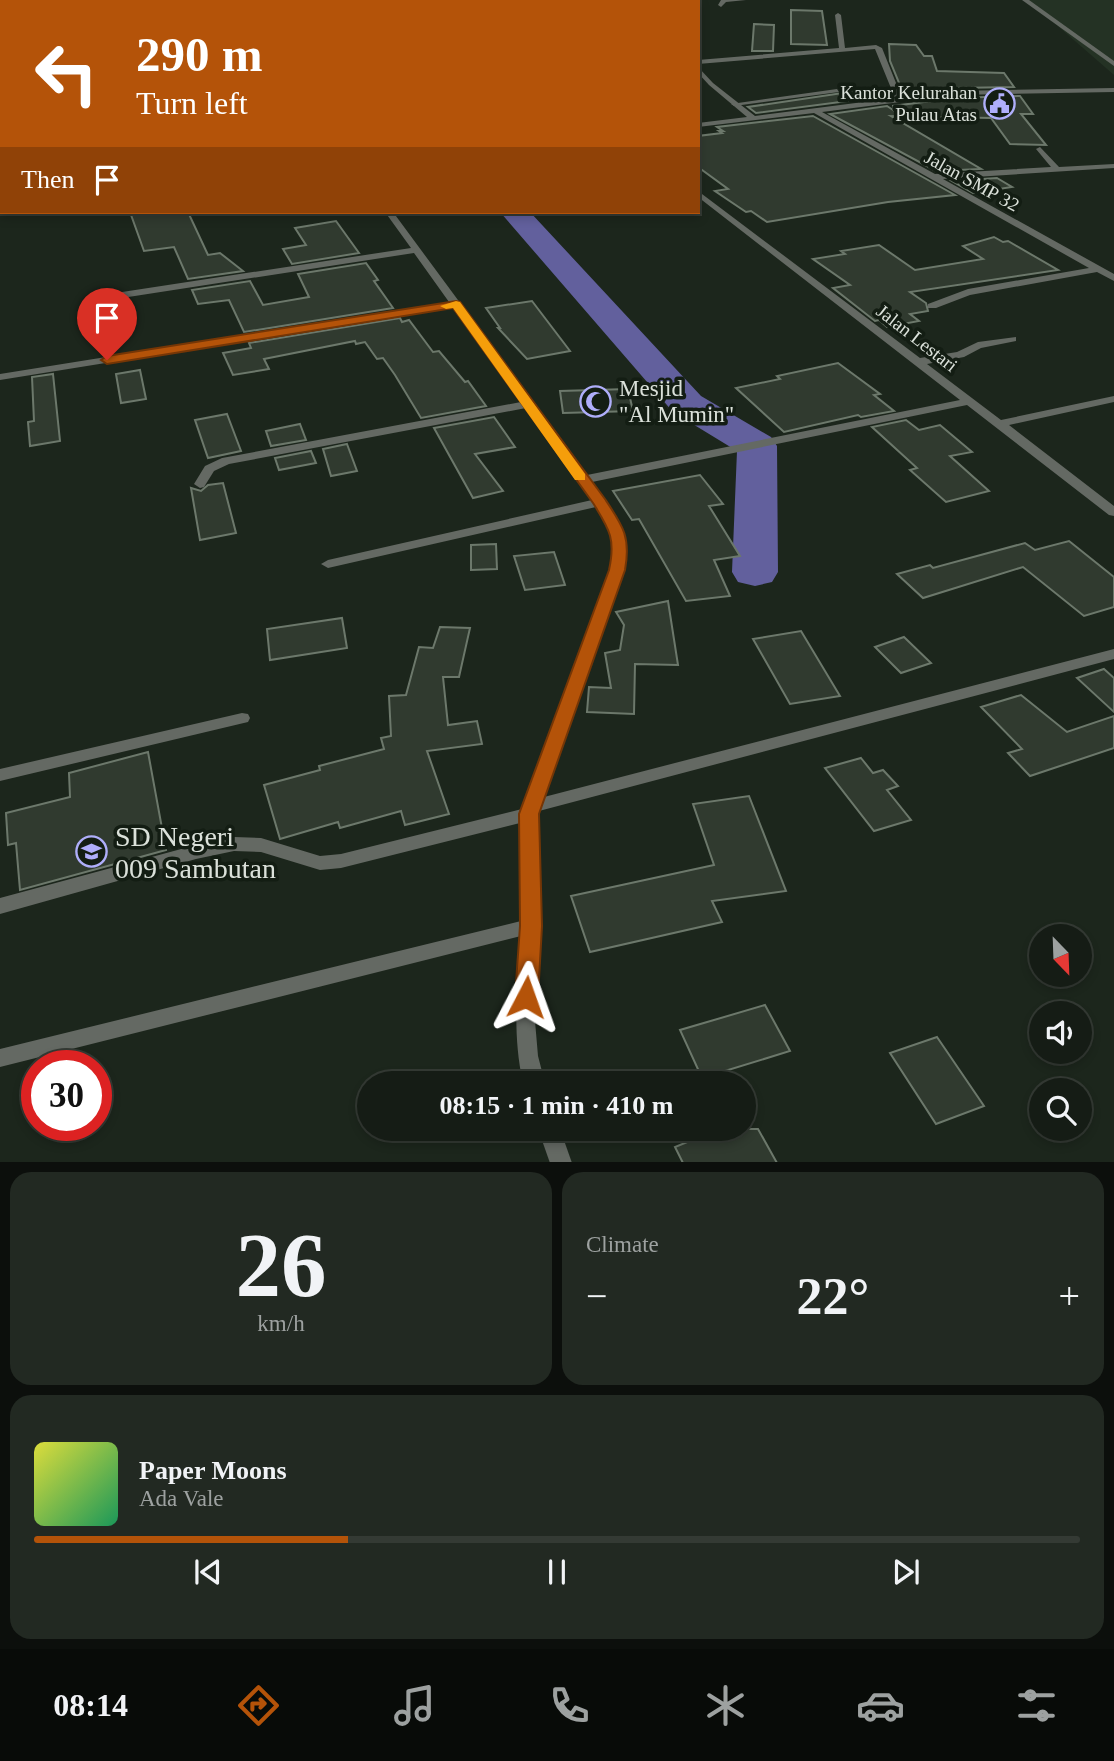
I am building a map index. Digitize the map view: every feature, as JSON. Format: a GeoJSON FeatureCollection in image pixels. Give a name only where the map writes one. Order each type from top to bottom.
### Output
{"type":"FeatureCollection","features":[{"type":"Feature","properties":{"kind":"street"},"geometry":{"type":"LineString","coordinates":[[721,5],[724,0],[743,0]]}},
{"type":"Feature","properties":{"kind":"street"},"geometry":{"type":"LineString","coordinates":[[1025,0],[1114,64]]}},
{"type":"Feature","properties":{"kind":"street"},"geometry":{"type":"LineString","coordinates":[[838,15],[842,49]]}},
{"type":"Feature","properties":{"kind":"street"},"geometry":{"type":"LineString","coordinates":[[700,62],[842,49],[880,49],[899,99]]}},
{"type":"Feature","properties":{"kind":"street"},"geometry":{"type":"LineString","coordinates":[[700,71],[711,84],[753,118]]}},
{"type":"Feature","properties":{"kind":"street"},"geometry":{"type":"LineString","coordinates":[[700,86],[711,84]]}},
{"type":"Feature","properties":{"kind":"street"},"geometry":{"type":"LineString","coordinates":[[700,125],[979,91],[1114,90]]}},
{"type":"Feature","properties":{"kind":"street","name":"Jalan SMP 32"},"geometry":{"type":"LineString","coordinates":[[814,110],[1114,278]]}},
{"type":"Feature","properties":{"kind":"street"},"geometry":{"type":"LineString","coordinates":[[1040,149],[1057,170]]}},
{"type":"Feature","properties":{"kind":"street"},"geometry":{"type":"LineString","coordinates":[[932,177],[1114,166]]}},
{"type":"Feature","properties":{"kind":"street","name":"Jalan Lestari"},"geometry":{"type":"LineString","coordinates":[[700,194],[1114,512]]}},
{"type":"Feature","properties":{"kind":"street"},"geometry":{"type":"LineString","coordinates":[[390,214],[600,502],[618,531],[621,548],[617,570],[531,810],[531,926],[525,1021],[531,1071]]}},
{"type":"Feature","properties":{"kind":"street"},"geometry":{"type":"LineString","coordinates":[[96,299],[417,250]]}},
{"type":"Feature","properties":{"kind":"street"},"geometry":{"type":"LineString","coordinates":[[932,306],[968,292],[1098,270]]}},
{"type":"Feature","properties":{"kind":"street"},"geometry":{"type":"LineString","coordinates":[[0,377],[456,304]]}},
{"type":"Feature","properties":{"kind":"street"},"geometry":{"type":"LineString","coordinates":[[919,362],[960,355],[978,345],[1012,339]]}},
{"type":"Feature","properties":{"kind":"street"},"geometry":{"type":"LineString","coordinates":[[999,424],[1114,399]]}},
{"type":"Feature","properties":{"kind":"street"},"geometry":{"type":"LineString","coordinates":[[582,480],[970,401]]}},
{"type":"Feature","properties":{"kind":"street"},"geometry":{"type":"LineString","coordinates":[[200,484],[209,469],[226,461],[528,404]]}},
{"type":"Feature","properties":{"kind":"street"},"geometry":{"type":"LineString","coordinates":[[328,564],[600,502]]}},
{"type":"Feature","properties":{"kind":"street"},"geometry":{"type":"LineString","coordinates":[[0,906],[234,844],[261,845],[320,863],[341,861],[1114,654]]}},
{"type":"Feature","properties":{"kind":"street"},"geometry":{"type":"LineString","coordinates":[[0,775],[242,718]]}},
{"type":"Feature","properties":{"kind":"street"},"geometry":{"type":"LineString","coordinates":[[0,1058],[531,926]]}},
{"type":"Feature","properties":{"kind":"street"},"geometry":{"type":"LineString","coordinates":[[553,1141],[561,1162]]}},
{"type":"Feature","properties":{"kind":"lane"},"geometry":{"type":"LineString","coordinates":[[734,104],[837,91]]}},
{"type":"Feature","properties":{"kind":"shaded area"},"geometry":{"type":"Polygon","coordinates":[[[1028,0],[1114,0],[1114,75],[1028,0]]]}},
{"type":"Feature","properties":{"kind":"building"},"geometry":{"type":"Polygon","coordinates":[[[791,10],[822,11],[827,45],[791,44],[791,10]]]}},
{"type":"Feature","properties":{"kind":"building"},"geometry":{"type":"Polygon","coordinates":[[[754,24],[774,25],[773,51],[752,51],[754,24]]]}},
{"type":"Feature","properties":{"kind":"building"},"geometry":{"type":"Polygon","coordinates":[[[889,44],[916,45],[924,56],[932,56],[937,71],[1004,73],[1014,87],[955,88],[904,95],[890,61],[889,44]]]}},
{"type":"Feature","properties":{"kind":"building"},"geometry":{"type":"Polygon","coordinates":[[[856,91],[871,98],[756,113],[748,107],[856,91]]]}},
{"type":"Feature","properties":{"kind":"building"},"geometry":{"type":"Polygon","coordinates":[[[1020,96],[1033,114],[1021,114],[1046,145],[1010,144],[991,118],[891,116],[981,169],[936,171],[830,114],[887,106],[893,110],[893,106],[955,98],[1020,96]]]}},
{"type":"Feature","properties":{"kind":"building"},"geometry":{"type":"Polygon","coordinates":[[[813,116],[955,195],[888,202],[767,222],[751,211],[746,212],[715,191],[728,189],[700,168],[700,136],[722,133],[717,127],[813,116]]]}},
{"type":"Feature","properties":{"kind":"building"},"geometry":{"type":"Polygon","coordinates":[[[997,178],[1012,187],[973,193],[952,181],[997,178]]]}},
{"type":"Feature","properties":{"kind":"building"},"geometry":{"type":"Polygon","coordinates":[[[131,214],[189,214],[208,255],[220,253],[243,271],[188,279],[174,247],[144,251],[131,214]]]}},
{"type":"Feature","properties":{"kind":"building"},"geometry":{"type":"Polygon","coordinates":[[[336,221],[359,253],[292,264],[283,249],[306,245],[295,228],[336,221]]]}},
{"type":"Feature","properties":{"kind":"building"},"geometry":{"type":"Polygon","coordinates":[[[994,237],[1003,242],[1008,241],[1058,270],[910,292],[926,303],[928,311],[910,314],[919,321],[887,327],[879,320],[875,321],[833,288],[850,285],[813,259],[879,245],[915,270],[983,259],[963,246],[994,237]]]}},
{"type":"Feature","properties":{"kind":"building"},"geometry":{"type":"Polygon","coordinates":[[[366,263],[378,280],[374,281],[393,308],[244,332],[229,300],[198,304],[192,290],[250,281],[263,305],[309,297],[298,274],[366,263]]]}},
{"type":"Feature","properties":{"kind":"building"},"geometry":{"type":"Polygon","coordinates":[[[532,301],[570,351],[527,359],[498,328],[486,308],[532,301]]]}},
{"type":"Feature","properties":{"kind":"building"},"geometry":{"type":"Polygon","coordinates":[[[400,318],[402,322],[409,320],[433,352],[439,351],[465,382],[468,381],[486,406],[421,418],[383,358],[377,359],[365,342],[356,344],[355,341],[264,359],[269,369],[233,375],[223,353],[251,348],[249,343],[400,318]]]}},
{"type":"Feature","properties":{"kind":"building"},"geometry":{"type":"Polygon","coordinates":[[[838,363],[880,394],[874,395],[894,411],[861,417],[858,415],[784,432],[736,388],[780,379],[777,376],[838,363]]]}},
{"type":"Feature","properties":{"kind":"building"},"geometry":{"type":"Polygon","coordinates":[[[140,370],[146,399],[121,403],[116,374],[140,370]]]}},
{"type":"Feature","properties":{"kind":"building"},"geometry":{"type":"Polygon","coordinates":[[[53,374],[60,441],[30,446],[28,422],[34,421],[32,377],[53,374]]]}},
{"type":"Feature","properties":{"kind":"building","name":"Mesjid \"Al Mumin\""},"geometry":{"type":"Polygon","coordinates":[[[628,389],[633,411],[563,413],[560,391],[628,389]]]}},
{"type":"Feature","properties":{"kind":"building"},"geometry":{"type":"Polygon","coordinates":[[[227,414],[241,451],[208,458],[195,420],[227,414]]]}},
{"type":"Feature","properties":{"kind":"building"},"geometry":{"type":"Polygon","coordinates":[[[494,417],[515,447],[475,454],[503,491],[473,498],[434,428],[494,417]]]}},
{"type":"Feature","properties":{"kind":"building"},"geometry":{"type":"Polygon","coordinates":[[[906,420],[919,430],[940,425],[972,452],[950,456],[989,491],[946,502],[910,470],[917,468],[872,427],[906,420]]]}},
{"type":"Feature","properties":{"kind":"building"},"geometry":{"type":"Polygon","coordinates":[[[300,424],[306,440],[271,446],[266,431],[300,424]]]}},
{"type":"Feature","properties":{"kind":"building"},"geometry":{"type":"Polygon","coordinates":[[[347,444],[357,471],[331,476],[323,449],[347,444]]]}},
{"type":"Feature","properties":{"kind":"building"},"geometry":{"type":"Polygon","coordinates":[[[311,451],[316,463],[279,470],[275,458],[311,451]]]}},
{"type":"Feature","properties":{"kind":"building"},"geometry":{"type":"Polygon","coordinates":[[[700,475],[723,504],[709,506],[740,556],[714,560],[730,596],[686,601],[639,519],[632,520],[613,491],[700,475]]]}},
{"type":"Feature","properties":{"kind":"building"},"geometry":{"type":"Polygon","coordinates":[[[223,483],[236,533],[200,540],[191,488],[201,491],[208,485],[223,483]]]}},
{"type":"Feature","properties":{"kind":"building"},"geometry":{"type":"Polygon","coordinates":[[[1069,541],[1114,577],[1114,607],[1084,616],[1023,567],[923,598],[897,574],[930,565],[933,568],[1025,543],[1035,550],[1069,541]]]}},
{"type":"Feature","properties":{"kind":"building"},"geometry":{"type":"Polygon","coordinates":[[[496,544],[497,569],[471,570],[471,545],[496,544]]]}},
{"type":"Feature","properties":{"kind":"building"},"geometry":{"type":"Polygon","coordinates":[[[554,552],[565,585],[525,590],[514,556],[554,552]]]}},
{"type":"Feature","properties":{"kind":"building"},"geometry":{"type":"Polygon","coordinates":[[[668,601],[678,665],[635,664],[634,714],[587,712],[589,687],[611,688],[605,653],[620,650],[624,625],[616,612],[668,601]]]}},
{"type":"Feature","properties":{"kind":"building"},"geometry":{"type":"Polygon","coordinates":[[[342,618],[347,648],[270,660],[267,629],[342,618]]]}},
{"type":"Feature","properties":{"kind":"building"},"geometry":{"type":"Polygon","coordinates":[[[440,627],[470,628],[459,677],[443,677],[448,725],[477,721],[482,744],[427,751],[449,814],[405,825],[401,811],[340,828],[338,822],[280,839],[264,785],[320,770],[319,766],[384,749],[381,738],[391,736],[389,696],[406,695],[419,647],[433,648],[440,627]]]}},
{"type":"Feature","properties":{"kind":"building"},"geometry":{"type":"Polygon","coordinates":[[[801,631],[840,696],[790,704],[753,639],[801,631]]]}},
{"type":"Feature","properties":{"kind":"building"},"geometry":{"type":"Polygon","coordinates":[[[904,637],[931,663],[901,673],[875,647],[904,637]]]}},
{"type":"Feature","properties":{"kind":"building"},"geometry":{"type":"Polygon","coordinates":[[[1104,669],[1114,678],[1114,712],[1077,678],[1104,669]]]}},
{"type":"Feature","properties":{"kind":"building"},"geometry":{"type":"Polygon","coordinates":[[[1021,695],[1067,732],[1114,716],[1114,748],[1030,776],[1008,753],[1022,749],[981,707],[1021,695]]]}},
{"type":"Feature","properties":{"kind":"building"},"geometry":{"type":"Polygon","coordinates":[[[148,752],[166,850],[20,890],[16,843],[8,845],[6,813],[70,797],[69,773],[148,752]]]}},
{"type":"Feature","properties":{"kind":"building"},"geometry":{"type":"Polygon","coordinates":[[[861,758],[873,773],[883,770],[898,786],[887,790],[911,820],[874,831],[825,768],[861,758]]]}},
{"type":"Feature","properties":{"kind":"building"},"geometry":{"type":"Polygon","coordinates":[[[749,796],[786,891],[712,901],[722,922],[590,952],[571,896],[714,865],[693,804],[749,796]]]}},
{"type":"Feature","properties":{"kind":"building"},"geometry":{"type":"Polygon","coordinates":[[[765,1005],[790,1051],[725,1071],[699,1071],[680,1030],[765,1005]]]}},
{"type":"Feature","properties":{"kind":"building"},"geometry":{"type":"Polygon","coordinates":[[[937,1037],[984,1106],[936,1124],[890,1053],[937,1037]]]}},
{"type":"Feature","properties":{"kind":"building"},"geometry":{"type":"Polygon","coordinates":[[[758,1129],[776,1162],[682,1162],[675,1147],[690,1141],[756,1141],[758,1129]]]}},
{"type":"Feature","properties":{"kind":"waterway"},"geometry":{"type":"LineString","coordinates":[[516,214],[687,404],[757,446],[755,572]]}},
{"type":"Feature","properties":{"kind":"slow traffic"},"geometry":{"type":"LineString","coordinates":[[446,306],[456,304],[580,477]]}},
{"type":"Feature","properties":{"kind":"place","name":"Kantor Kelurahan Pulau Atas"},"geometry":{"type":"Point","coordinates":[1000,103]}},
{"type":"Feature","properties":{"kind":"place","name":"Mesjid \"Al Mumin\""},"geometry":{"type":"Point","coordinates":[596,401]}},
{"type":"Feature","properties":{"kind":"place","name":"SD Negeri 009 Sambutan"},"geometry":{"type":"Point","coordinates":[92,852]}},
{"type":"Feature","properties":{"kind":"route"},"geometry":{"type":"LineString","coordinates":[[107,360],[456,304],[600,502],[618,531],[621,548],[617,570],[529,814],[531,926],[526,997]]}}]}
